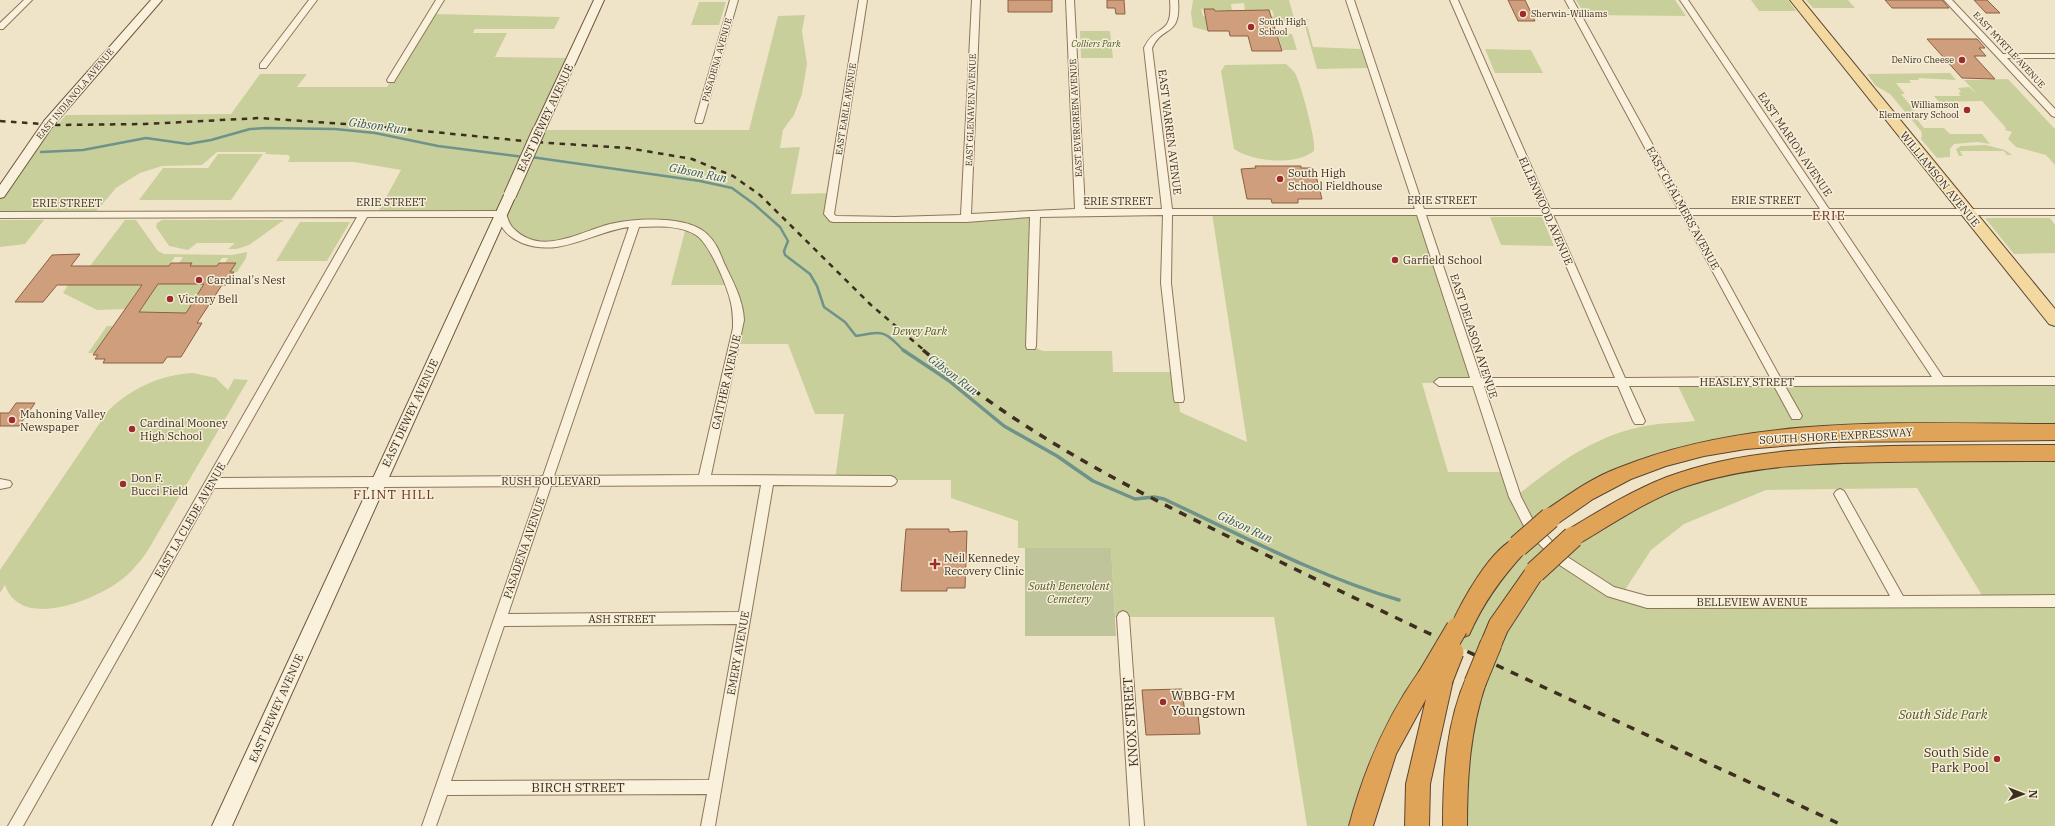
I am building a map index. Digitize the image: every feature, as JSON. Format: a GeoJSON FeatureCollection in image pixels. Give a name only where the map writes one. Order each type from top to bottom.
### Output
{"type":"FeatureCollection","features":[{"type":"Feature","properties":{"kind":"highway","name":"SOUTH SHORE EXPRESSWAY"},"geometry":{"type":"LineString","coordinates":[[1417,826],[1418,784],[1435,678],[1462,622],[1485,584],[1518,546],[1550,518],[1584,493],[1602,482],[1668,457],[1720,445],[1791,436],[1840,434],[2055,432]]}},
{"type":"Feature","properties":{"kind":"highway","name":"SOUTH SHORE EXPRESSWAY"},"geometry":{"type":"LineString","coordinates":[[1454,826],[1457,765],[1463,729],[1475,683],[1498,627],[1536,572],[1573,537],[1625,505],[1649,493],[1690,477],[1752,463],[1807,457],[1861,454],[2055,453]]}},
{"type":"Feature","properties":{"kind":"highway"},"geometry":{"type":"LineString","coordinates":[[1361,826],[1370,791],[1397,728],[1435,678]]}},
{"type":"Feature","properties":{"kind":"main road","name":"WILLIAMSON AVENUE"},"geometry":{"type":"LineString","coordinates":[[1796,0],[2055,320]]}},
{"type":"Feature","properties":{"kind":"street"},"geometry":{"type":"LineString","coordinates":[[0,27],[28,0]]}},
{"type":"Feature","properties":{"kind":"street","name":"EAST INDIANOLA AVENUE"},"geometry":{"type":"LineString","coordinates":[[0,194],[48,124],[157,0]]}},
{"type":"Feature","properties":{"kind":"street"},"geometry":{"type":"LineString","coordinates":[[263,66],[313,0]]}},
{"type":"Feature","properties":{"kind":"street"},"geometry":{"type":"LineString","coordinates":[[391,80],[440,0]]}},
{"type":"Feature","properties":{"kind":"street","name":"EAST DEWEY AVENUE"},"geometry":{"type":"LineString","coordinates":[[222,826],[599,0]]}},
{"type":"Feature","properties":{"kind":"street","name":"PASADENA AVENUE"},"geometry":{"type":"LineString","coordinates":[[699,121],[734,0]]}},
{"type":"Feature","properties":{"kind":"street","name":"EAST EARLE AVENUE"},"geometry":{"type":"LineString","coordinates":[[830,218],[829,214],[863,0]]}},
{"type":"Feature","properties":{"kind":"street","name":"EAST GLENAVEN AVENUE"},"geometry":{"type":"LineString","coordinates":[[966,219],[976,0]]}},
{"type":"Feature","properties":{"kind":"street","name":"EAST EVERGREEN AVENUE"},"geometry":{"type":"LineString","coordinates":[[1070,0],[1080,212]]}},
{"type":"Feature","properties":{"kind":"street","name":"EAST WARREN AVENUE"},"geometry":{"type":"LineString","coordinates":[[1174,0],[1175,20],[1171,26],[1151,41],[1148,48],[1167,213],[1166,283],[1178,399]]}},
{"type":"Feature","properties":{"kind":"street","name":"EAST DELASON AVENUE"},"geometry":{"type":"LineString","coordinates":[[1350,0],[1508,475]]}},
{"type":"Feature","properties":{"kind":"street","name":"ELLENWOOD AVENUE"},"geometry":{"type":"LineString","coordinates":[[1454,0],[1639,421]]}},
{"type":"Feature","properties":{"kind":"street","name":"EAST CHALMERS AVENUE"},"geometry":{"type":"LineString","coordinates":[[1569,0],[1796,416]]}},
{"type":"Feature","properties":{"kind":"street","name":"EAST MARION AVENUE"},"geometry":{"type":"LineString","coordinates":[[1684,0],[1941,382]]}},
{"type":"Feature","properties":{"kind":"street","name":"EAST MYRTLE AVENUE"},"geometry":{"type":"LineString","coordinates":[[1948,0],[2055,114]]}},
{"type":"Feature","properties":{"kind":"street"},"geometry":{"type":"LineString","coordinates":[[2000,56],[2055,56]]}},
{"type":"Feature","properties":{"kind":"street","name":"ERIE STREET"},"geometry":{"type":"LineString","coordinates":[[830,218],[838,220],[966,219],[1035,213],[1080,212],[2055,212]]}},
{"type":"Feature","properties":{"kind":"street"},"geometry":{"type":"LineString","coordinates":[[1031,346],[1035,213]]}},
{"type":"Feature","properties":{"kind":"street","name":"EAST LA CLEDE AVENUE"},"geometry":{"type":"LineString","coordinates":[[15,826],[364,214]]}},
{"type":"Feature","properties":{"kind":"street"},"geometry":{"type":"LineString","coordinates":[[502,214],[504,226],[512,234],[525,241],[544,245],[573,242],[611,227],[635,224]]}},
{"type":"Feature","properties":{"kind":"street","name":"ERIE STREET"},"geometry":{"type":"LineString","coordinates":[[0,215],[502,214]]}},
{"type":"Feature","properties":{"kind":"street","name":"PASADENA AVENUE"},"geometry":{"type":"LineString","coordinates":[[429,826],[635,224]]}},
{"type":"Feature","properties":{"kind":"street","name":"GAITHER AVENUE"},"geometry":{"type":"LineString","coordinates":[[635,224],[680,225],[700,232],[711,244],[738,303],[739,322],[704,480]]}},
{"type":"Feature","properties":{"kind":"street","name":"HEASLEY STREET"},"geometry":{"type":"LineString","coordinates":[[1439,382],[2055,381]]}},
{"type":"Feature","properties":{"kind":"street","name":"BELLEVIEW AVENUE"},"geometry":{"type":"LineString","coordinates":[[1508,475],[1515,497],[1530,526],[1562,560],[1601,587],[1621,596],[1647,602],[2055,601]]}},
{"type":"Feature","properties":{"kind":"street","name":"RUSH BOULEVARD"},"geometry":{"type":"LineString","coordinates":[[211,483],[704,480],[891,481]]}},
{"type":"Feature","properties":{"kind":"street","name":"EMERY AVENUE"},"geometry":{"type":"LineString","coordinates":[[708,826],[768,480]]}},
{"type":"Feature","properties":{"kind":"street"},"geometry":{"type":"LineString","coordinates":[[1840,494],[1900,602]]}},
{"type":"Feature","properties":{"kind":"street","name":"KNOX STREET"},"geometry":{"type":"LineString","coordinates":[[1123,617],[1137,826]]}},
{"type":"Feature","properties":{"kind":"street","name":"ASH STREET"},"geometry":{"type":"LineString","coordinates":[[500,620],[744,618]]}},
{"type":"Feature","properties":{"kind":"street","name":"BIRCH STREET"},"geometry":{"type":"LineString","coordinates":[[442,788],[715,787]]}},
{"type":"Feature","properties":{"kind":"green space"},"geometry":{"type":"Polygon","coordinates":[[[1193,0],[1289,0],[1294,18],[1290,21],[1272,21],[1271,17],[1274,16],[1272,10],[1245,11],[1244,3],[1231,4],[1232,11],[1201,9],[1203,16],[1205,16],[1208,31],[1193,27],[1191,13],[1193,0]]]}},
{"type":"Feature","properties":{"kind":"green space"},"geometry":{"type":"Polygon","coordinates":[[[1576,0],[1675,0],[1686,16],[1585,15],[1576,0]]]}},
{"type":"Feature","properties":{"kind":"green space"},"geometry":{"type":"Polygon","coordinates":[[[1751,0],[1788,0],[1796,11],[1759,11],[1751,0]]]}},
{"type":"Feature","properties":{"kind":"green space"},"geometry":{"type":"Polygon","coordinates":[[[1806,0],[1848,0],[1855,8],[1813,8],[1806,0]]]}},
{"type":"Feature","properties":{"kind":"green space"},"geometry":{"type":"Polygon","coordinates":[[[699,2],[726,2],[719,25],[691,25],[699,2]]]}},
{"type":"Feature","properties":{"kind":"green space"},"geometry":{"type":"Polygon","coordinates":[[[432,14],[560,17],[554,29],[475,29],[473,33],[507,33],[495,57],[572,58],[539,130],[749,130],[778,16],[805,15],[802,31],[807,64],[802,94],[794,115],[783,130],[780,148],[800,147],[791,194],[832,193],[833,219],[1035,213],[1031,346],[1043,351],[1112,351],[1113,372],[1176,372],[1180,412],[1247,442],[1212,213],[1420,212],[1477,382],[1422,383],[1448,472],[1507,472],[1515,497],[1574,454],[1606,438],[1622,432],[1647,426],[1695,421],[1676,382],[2055,381],[2055,432],[1840,434],[1644,465],[1535,531],[1556,553],[1625,505],[1752,463],[2055,453],[2055,826],[1455,826],[1485,659],[1448,642],[1361,826],[1307,826],[1274,617],[1115,617],[1111,548],[1018,548],[1018,521],[951,498],[951,480],[835,480],[844,414],[815,414],[788,344],[734,344],[738,328],[731,285],[671,285],[686,227],[635,224],[544,245],[512,234],[501,214],[377,214],[401,170],[354,162],[288,162],[290,157],[288,155],[265,154],[266,152],[217,152],[202,165],[162,166],[140,173],[116,188],[93,215],[0,215],[0,194],[48,124],[57,125],[66,115],[231,114],[260,74],[307,74],[297,87],[387,87],[432,14]],[[1917,488],[1766,490],[1684,524],[1651,550],[1621,596],[1986,602],[1917,488]]]}},
{"type":"Feature","properties":{"kind":"green space"},"geometry":{"type":"Polygon","coordinates":[[[1303,19],[1311,19],[1306,20],[1313,47],[1361,49],[1368,68],[1317,69],[1303,19]]]}},
{"type":"Feature","properties":{"kind":"green space","name":"Colliers Park"},"geometry":{"type":"Polygon","coordinates":[[[1080,31],[1110,31],[1113,58],[1081,58],[1080,31]]]}},
{"type":"Feature","properties":{"kind":"green space"},"geometry":{"type":"Polygon","coordinates":[[[1278,34],[1292,34],[1297,50],[1282,50],[1278,34]]]}},
{"type":"Feature","properties":{"kind":"green space"},"geometry":{"type":"Polygon","coordinates":[[[1485,49],[1531,50],[1543,73],[1495,73],[1485,49]]]}},
{"type":"Feature","properties":{"kind":"green space"},"geometry":{"type":"Polygon","coordinates":[[[1286,64],[1295,73],[1300,87],[1311,125],[1314,151],[1297,159],[1274,160],[1252,157],[1234,149],[1221,71],[1225,65],[1286,64]]]}},
{"type":"Feature","properties":{"kind":"green space"},"geometry":{"type":"Polygon","coordinates":[[[1950,73],[1956,80],[1918,78],[1919,80],[1909,80],[1911,83],[1896,83],[1905,94],[1901,94],[1915,111],[1911,112],[1924,128],[1944,128],[1950,134],[1982,134],[1990,144],[1978,142],[1954,144],[1950,149],[1950,157],[1937,158],[1921,139],[1921,131],[1890,94],[1876,86],[1867,74],[1950,73]]]}},
{"type":"Feature","properties":{"kind":"green space"},"geometry":{"type":"Polygon","coordinates":[[[2008,79],[2055,129],[2055,165],[2046,155],[2016,147],[2008,139],[2012,132],[2005,130],[2006,128],[1982,101],[1939,102],[1934,96],[1961,96],[1958,93],[1961,92],[1958,88],[1969,87],[1977,94],[1964,80],[2008,79]]]}},
{"type":"Feature","properties":{"kind":"green space"},"geometry":{"type":"Polygon","coordinates":[[[1986,145],[2005,150],[2012,155],[2007,155],[2004,151],[1960,151],[1963,156],[1959,156],[1956,149],[1961,146],[1986,145]]]}},
{"type":"Feature","properties":{"kind":"green space"},"geometry":{"type":"Polygon","coordinates":[[[218,154],[263,154],[231,200],[139,200],[163,168],[208,168],[218,154]]]}},
{"type":"Feature","properties":{"kind":"green space"},"geometry":{"type":"Polygon","coordinates":[[[1490,217],[1542,217],[1554,246],[1501,245],[1490,217]]]}},
{"type":"Feature","properties":{"kind":"green space"},"geometry":{"type":"Polygon","coordinates":[[[1985,218],[2050,218],[2055,225],[2055,253],[2014,254],[1985,218]]]}},
{"type":"Feature","properties":{"kind":"green space"},"geometry":{"type":"Polygon","coordinates":[[[0,220],[44,220],[25,244],[0,247],[0,220]]]}},
{"type":"Feature","properties":{"kind":"green space"},"geometry":{"type":"Polygon","coordinates":[[[125,220],[136,220],[158,251],[164,254],[232,255],[247,252],[246,258],[237,272],[230,272],[235,263],[225,263],[228,258],[222,258],[217,266],[190,266],[192,263],[179,263],[183,257],[175,257],[168,267],[90,266],[125,220]]]}},
{"type":"Feature","properties":{"kind":"green space"},"geometry":{"type":"Polygon","coordinates":[[[162,220],[284,220],[249,245],[237,249],[228,249],[235,243],[197,243],[188,250],[169,246],[156,227],[157,223],[162,220]]]}},
{"type":"Feature","properties":{"kind":"green space"},"geometry":{"type":"Polygon","coordinates":[[[300,222],[350,222],[327,261],[276,261],[300,222]]]}},
{"type":"Feature","properties":{"kind":"green space"},"geometry":{"type":"Polygon","coordinates":[[[158,284],[204,284],[186,313],[139,312],[158,284]]]}},
{"type":"Feature","properties":{"kind":"green space"},"geometry":{"type":"Polygon","coordinates":[[[68,285],[142,285],[125,309],[97,310],[63,293],[68,285]]]}},
{"type":"Feature","properties":{"kind":"green space"},"geometry":{"type":"Polygon","coordinates":[[[107,326],[113,326],[95,353],[88,353],[107,326]]]}},
{"type":"Feature","properties":{"kind":"green space"},"geometry":{"type":"Polygon","coordinates":[[[193,373],[216,378],[228,390],[234,379],[248,380],[148,550],[137,565],[129,574],[102,592],[72,604],[55,608],[39,609],[25,606],[13,598],[5,585],[0,593],[0,570],[108,411],[136,389],[147,384],[181,374],[193,373]]]}},
{"type":"Feature","properties":{"kind":"green space","name":"South Benevolent Cemetery"},"geometry":{"type":"Polygon","coordinates":[[[1025,548],[1111,548],[1116,636],[1025,636],[1025,548]]]}},
{"type":"Feature","properties":{"kind":"building"},"geometry":{"type":"Polygon","coordinates":[[[1008,0],[1052,0],[1052,12],[1008,12],[1008,0]]]}},
{"type":"Feature","properties":{"kind":"building"},"geometry":{"type":"Polygon","coordinates":[[[1107,0],[1124,0],[1125,14],[1116,14],[1115,8],[1107,8],[1107,0]]]}},
{"type":"Feature","properties":{"kind":"building","name":"Sherwin-Williams"},"geometry":{"type":"Polygon","coordinates":[[[1508,0],[1525,0],[1535,21],[1518,21],[1508,0]]]}},
{"type":"Feature","properties":{"kind":"building"},"geometry":{"type":"Polygon","coordinates":[[[1885,0],[1942,0],[1949,8],[1892,8],[1885,0]]]}},
{"type":"Feature","properties":{"kind":"building"},"geometry":{"type":"Polygon","coordinates":[[[1974,0],[1987,0],[2000,13],[1986,13],[1974,0]]]}},
{"type":"Feature","properties":{"kind":"building","name":"South High School"},"geometry":{"type":"Polygon","coordinates":[[[1204,9],[1214,9],[1215,11],[1269,10],[1282,51],[1252,51],[1248,36],[1230,36],[1229,31],[1208,31],[1204,9]]]}},
{"type":"Feature","properties":{"kind":"building","name":"DeNiro Cheese"},"geometry":{"type":"Polygon","coordinates":[[[1927,39],[1977,39],[1985,48],[1979,48],[1986,56],[1974,56],[1995,79],[1962,78],[1927,39]]]}},
{"type":"Feature","properties":{"kind":"building","name":"South High School Fieldhouse"},"geometry":{"type":"Polygon","coordinates":[[[1255,166],[1301,166],[1301,168],[1314,168],[1322,199],[1298,199],[1298,203],[1272,203],[1271,199],[1247,199],[1241,169],[1256,168],[1255,166]]]}},
{"type":"Feature","properties":{"kind":"building"},"geometry":{"type":"Polygon","coordinates":[[[80,254],[71,266],[169,266],[171,263],[192,263],[190,266],[217,266],[219,263],[236,263],[230,272],[234,272],[226,285],[222,285],[197,323],[202,323],[181,357],[167,357],[163,363],[103,363],[105,359],[95,359],[98,355],[93,355],[142,285],[57,285],[43,302],[15,302],[52,255],[80,254]],[[158,284],[139,312],[186,313],[204,284],[158,284]]]}},
{"type":"Feature","properties":{"kind":"building","name":"Mahoning Valley Newspaper"},"geometry":{"type":"Polygon","coordinates":[[[16,403],[35,403],[19,426],[0,426],[0,413],[9,413],[16,403]]]}},
{"type":"Feature","properties":{"kind":"building","name":"Neil Kennedey Recovery Clinic"},"geometry":{"type":"Polygon","coordinates":[[[906,529],[949,529],[949,532],[967,531],[965,588],[947,588],[947,591],[901,591],[906,529]]]}},
{"type":"Feature","properties":{"kind":"building","name":"WBBG-FM Youngstown"},"geometry":{"type":"Polygon","coordinates":[[[1182,689],[1185,714],[1198,714],[1200,734],[1146,735],[1142,690],[1182,689]]]}},
{"type":"Feature","properties":{"kind":"waterway","name":"Gibson Run"},"geometry":{"type":"LineString","coordinates":[[41,152],[83,150],[146,138],[188,144],[211,140],[250,129],[267,128],[335,129],[375,133],[438,146],[524,157]]}},
{"type":"Feature","properties":{"kind":"waterway","name":"Gibson Run"},"geometry":{"type":"LineString","coordinates":[[531,157],[700,181],[732,188],[754,204],[780,227],[788,241],[784,251],[785,255],[810,274],[817,286],[824,307],[845,322],[856,336],[872,333],[883,334],[892,339],[903,350]]}},
{"type":"Feature","properties":{"kind":"waterway","name":"Gibson Run"},"geometry":{"type":"LineString","coordinates":[[903,350],[948,380],[1004,426],[1057,456],[1093,481],[1135,499],[1154,497],[1164,499],[1309,567],[1399,600]]}},
{"type":"Feature","properties":{"kind":"railway"},"geometry":{"type":"LineString","coordinates":[[0,121],[57,125],[145,124],[260,118],[373,126],[534,142],[628,148],[692,159],[733,176],[760,195],[871,305],[925,351]]}},
{"type":"Feature","properties":{"kind":"railway"},"geometry":{"type":"LineString","coordinates":[[923,350],[1010,416],[1102,472],[1150,497],[1432,635],[1844,826]]}},
{"type":"Feature","properties":{"kind":"place","name":"Sherwin-Williams"},"geometry":{"type":"Point","coordinates":[1523,14]}},
{"type":"Feature","properties":{"kind":"place","name":"South High School"},"geometry":{"type":"Point","coordinates":[1251,27]}},
{"type":"Feature","properties":{"kind":"place","name":"DeNiro Cheese"},"geometry":{"type":"Point","coordinates":[1962,60]}},
{"type":"Feature","properties":{"kind":"place","name":"Williamson Elementary School"},"geometry":{"type":"Point","coordinates":[1967,110]}},
{"type":"Feature","properties":{"kind":"place","name":"South High School Fieldhouse"},"geometry":{"type":"Point","coordinates":[1280,179]}},
{"type":"Feature","properties":{"kind":"place","name":"Garfield School"},"geometry":{"type":"Point","coordinates":[1395,260]}},
{"type":"Feature","properties":{"kind":"place","name":"Cardinal's Nest"},"geometry":{"type":"Point","coordinates":[199,280]}},
{"type":"Feature","properties":{"kind":"place","name":"Victory Bell"},"geometry":{"type":"Point","coordinates":[170,299]}},
{"type":"Feature","properties":{"kind":"place","name":"Mahoning Valley Newspaper"},"geometry":{"type":"Point","coordinates":[12,420]}},
{"type":"Feature","properties":{"kind":"place","name":"Cardinal Mooney High School"},"geometry":{"type":"Point","coordinates":[132,429]}},
{"type":"Feature","properties":{"kind":"place","name":"Don F. Bucci Field"},"geometry":{"type":"Point","coordinates":[123,484]}},
{"type":"Feature","properties":{"kind":"place","name":"Neil Kennedey Recovery Clinic"},"geometry":{"type":"Point","coordinates":[935,564]}},
{"type":"Feature","properties":{"kind":"place","name":"WBBG-FM Youngstown"},"geometry":{"type":"Point","coordinates":[1163,702]}},
{"type":"Feature","properties":{"kind":"place","name":"South Side Park Pool"},"geometry":{"type":"Point","coordinates":[1997,759]}},
{"type":"Feature","properties":{"kind":"district","name":"ERIE"},"geometry":{"type":"Point","coordinates":[1829,215]}},
{"type":"Feature","properties":{"kind":"district","name":"FLINT HILL"},"geometry":{"type":"Point","coordinates":[394,494]}},
{"type":"Feature","properties":{"kind":"park label","name":"Dewey Park"},"geometry":{"type":"Point","coordinates":[920,331]}},
{"type":"Feature","properties":{"kind":"park label","name":"South Side Park"},"geometry":{"type":"Point","coordinates":[1943,714]}}]}
